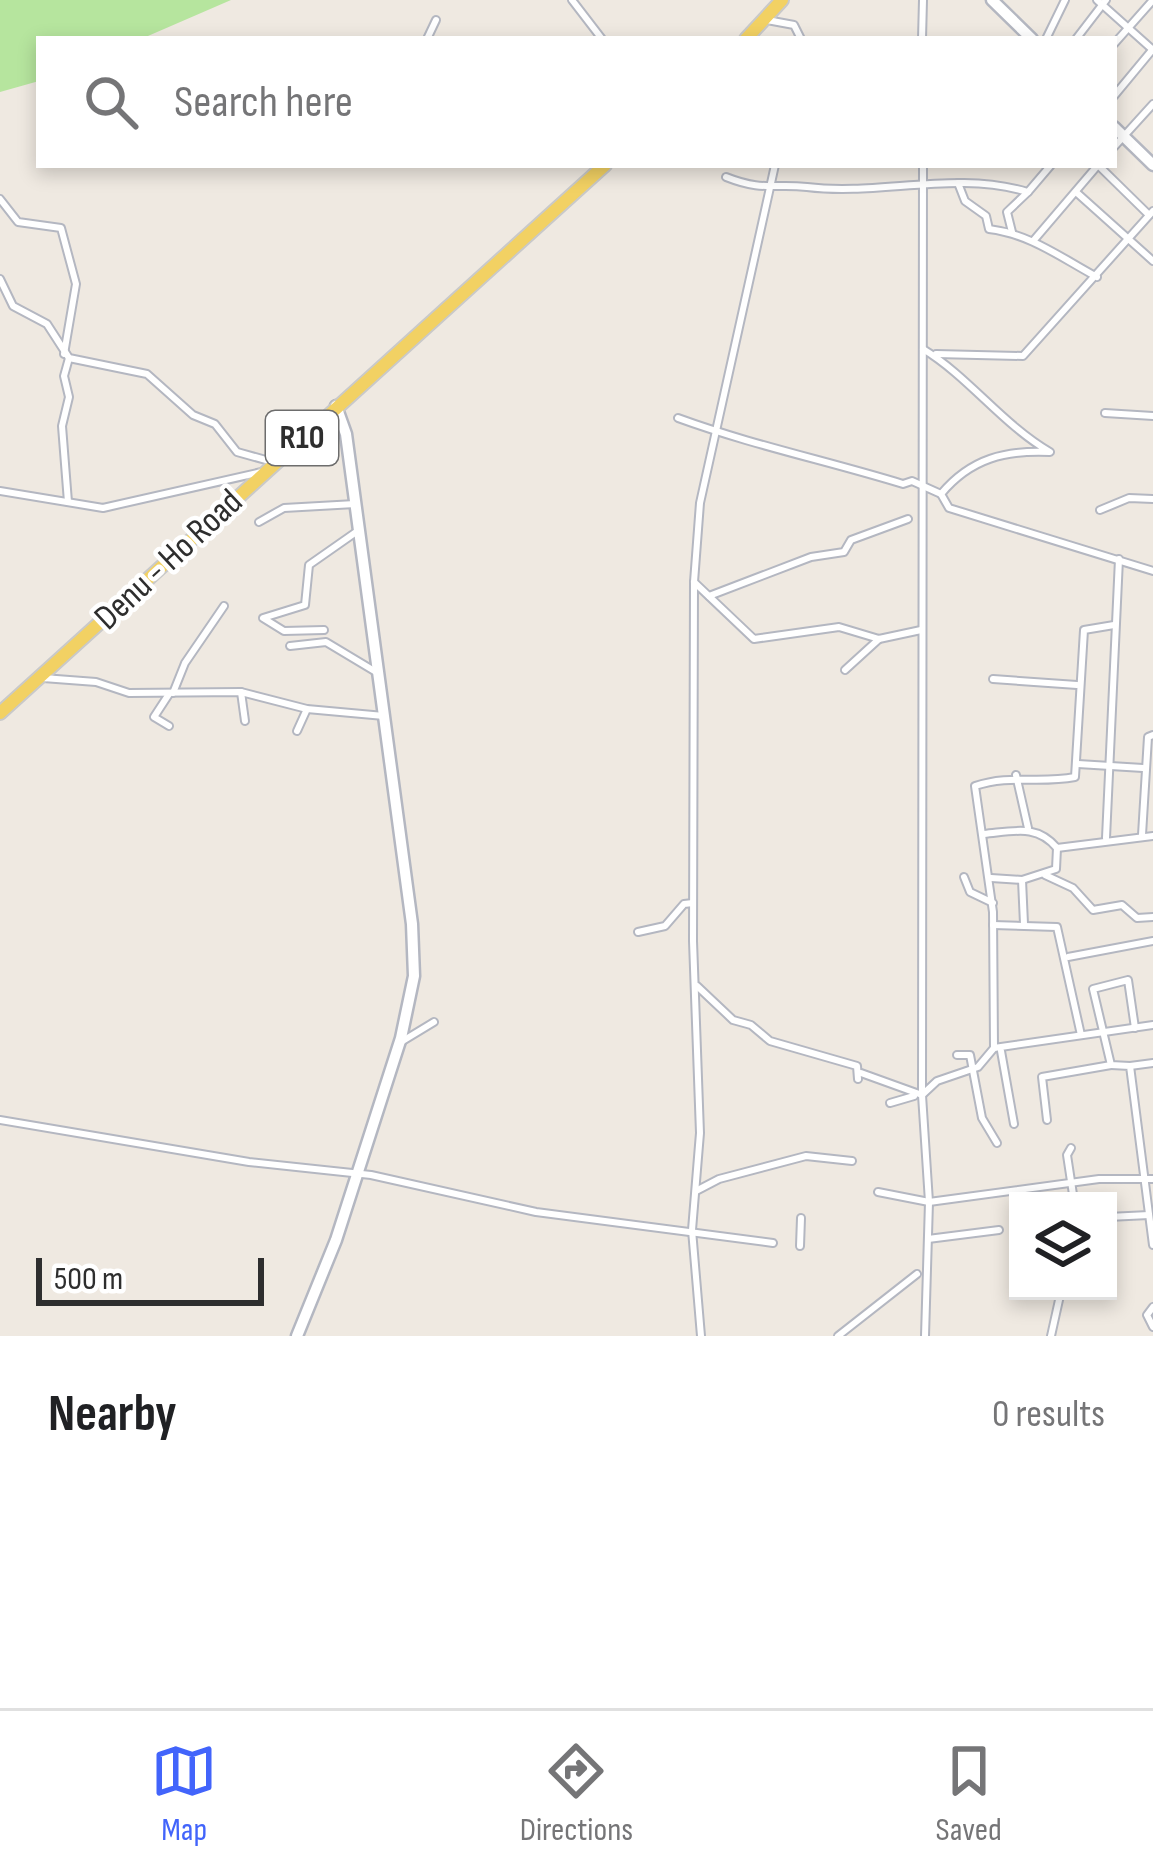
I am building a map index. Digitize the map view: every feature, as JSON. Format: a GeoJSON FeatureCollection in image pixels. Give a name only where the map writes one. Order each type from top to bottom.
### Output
{"type":"FeatureCollection","features":[{"type":"Feature","properties":{"kind":"main road"},"geometry":{"type":"LineString","coordinates":[[749,36],[782,0]]}},
{"type":"Feature","properties":{"kind":"main road","name":"Denu - Ho Road"},"geometry":{"type":"LineString","coordinates":[[0,713],[602,168]]}},
{"type":"Feature","properties":{"kind":"street"},"geometry":{"type":"LineString","coordinates":[[572,0],[600,36]]}},
{"type":"Feature","properties":{"kind":"street"},"geometry":{"type":"LineString","coordinates":[[922,0],[922,36]]}},
{"type":"Feature","properties":{"kind":"street"},"geometry":{"type":"LineString","coordinates":[[1047,36],[1065,0]]}},
{"type":"Feature","properties":{"kind":"street"},"geometry":{"type":"LineString","coordinates":[[1117,41],[1153,0]]}},
{"type":"Feature","properties":{"kind":"street"},"geometry":{"type":"LineString","coordinates":[[995,1],[1029,36]]}},
{"type":"Feature","properties":{"kind":"street"},"geometry":{"type":"LineString","coordinates":[[1078,36],[1102,1],[1153,49],[1117,92]]}},
{"type":"Feature","properties":{"kind":"street"},"geometry":{"type":"LineString","coordinates":[[429,36],[436,20]]}},
{"type":"Feature","properties":{"kind":"street"},"geometry":{"type":"LineString","coordinates":[[766,20],[794,26],[799,36]]}},
{"type":"Feature","properties":{"kind":"street"},"geometry":{"type":"LineString","coordinates":[[1153,104],[1119,132],[1153,165]]}},
{"type":"Feature","properties":{"kind":"street"},"geometry":{"type":"LineString","coordinates":[[701,1336],[693,1233],[694,582],[700,503],[775,168]]}},
{"type":"Feature","properties":{"kind":"street"},"geometry":{"type":"LineString","coordinates":[[922,168],[919,1095],[929,1202],[925,1336]]}},
{"type":"Feature","properties":{"kind":"street"},"geometry":{"type":"LineString","coordinates":[[1012,232],[1007,212],[1049,168]]}},
{"type":"Feature","properties":{"kind":"street"},"geometry":{"type":"LineString","coordinates":[[1034,240],[1096,168]]}},
{"type":"Feature","properties":{"kind":"street"},"geometry":{"type":"LineString","coordinates":[[932,355],[1023,356],[1097,278],[1151,213],[1101,168]]}},
{"type":"Feature","properties":{"kind":"street"},"geometry":{"type":"LineString","coordinates":[[726,177],[769,189],[837,192],[958,182],[1028,192]]}},
{"type":"Feature","properties":{"kind":"street"},"geometry":{"type":"LineString","coordinates":[[958,182],[965,201],[981,209],[989,229],[1034,240],[1042,251],[1097,278]]}},
{"type":"Feature","properties":{"kind":"street"},"geometry":{"type":"LineString","coordinates":[[1076,192],[1153,261]]}},
{"type":"Feature","properties":{"kind":"street"},"geometry":{"type":"LineString","coordinates":[[0,199],[18,223],[61,228],[76,284],[64,376],[70,397],[62,426],[68,502]]}},
{"type":"Feature","properties":{"kind":"street"},"geometry":{"type":"LineString","coordinates":[[0,279],[13,306],[47,324],[66,356],[147,374],[187,411],[215,424],[233,449],[270,466]]}},
{"type":"Feature","properties":{"kind":"street"},"geometry":{"type":"LineString","coordinates":[[922,349],[957,370],[976,397],[1050,452],[1032,448],[993,454],[950,478],[941,494]]}},
{"type":"Feature","properties":{"kind":"street"},"geometry":{"type":"LineString","coordinates":[[297,1336],[358,1173],[400,1042],[415,952],[346,434],[336,406]]}},
{"type":"Feature","properties":{"kind":"street"},"geometry":{"type":"LineString","coordinates":[[1105,413],[1153,416]]}},
{"type":"Feature","properties":{"kind":"street"},"geometry":{"type":"LineString","coordinates":[[678,418],[718,433],[923,485],[941,494],[949,508],[1153,571]]}},
{"type":"Feature","properties":{"kind":"street"},"geometry":{"type":"LineString","coordinates":[[0,491],[114,507],[270,466]]}},
{"type":"Feature","properties":{"kind":"street"},"geometry":{"type":"LineString","coordinates":[[1100,510],[1130,498],[1153,499]]}},
{"type":"Feature","properties":{"kind":"street"},"geometry":{"type":"LineString","coordinates":[[259,523],[284,508],[355,504]]}},
{"type":"Feature","properties":{"kind":"street"},"geometry":{"type":"LineString","coordinates":[[709,596],[811,556],[844,552],[850,540],[859,541],[861,536],[908,519]]}},
{"type":"Feature","properties":{"kind":"street"},"geometry":{"type":"LineString","coordinates":[[324,630],[284,631],[262,618],[304,605],[308,565],[358,530]]}},
{"type":"Feature","properties":{"kind":"street"},"geometry":{"type":"LineString","coordinates":[[1106,838],[1118,559]]}},
{"type":"Feature","properties":{"kind":"street"},"geometry":{"type":"LineString","coordinates":[[694,582],[754,639],[839,627],[879,639],[921,630]]}},
{"type":"Feature","properties":{"kind":"street"},"geometry":{"type":"LineString","coordinates":[[169,726],[154,718],[224,606]]}},
{"type":"Feature","properties":{"kind":"street"},"geometry":{"type":"LineString","coordinates":[[1014,1124],[998,1049],[991,878],[975,786],[1016,775],[1037,784],[1075,777],[1077,685],[1084,630],[1114,625]]}},
{"type":"Feature","properties":{"kind":"street"},"geometry":{"type":"LineString","coordinates":[[845,670],[879,639]]}},
{"type":"Feature","properties":{"kind":"street"},"geometry":{"type":"LineString","coordinates":[[290,646],[326,642],[380,672]]}},
{"type":"Feature","properties":{"kind":"street"},"geometry":{"type":"LineString","coordinates":[[39,678],[171,693],[241,692],[307,709],[385,716]]}},
{"type":"Feature","properties":{"kind":"street"},"geometry":{"type":"LineString","coordinates":[[993,679],[1077,685]]}},
{"type":"Feature","properties":{"kind":"street"},"geometry":{"type":"LineString","coordinates":[[241,692],[245,721]]}},
{"type":"Feature","properties":{"kind":"street"},"geometry":{"type":"LineString","coordinates":[[297,731],[307,709]]}},
{"type":"Feature","properties":{"kind":"street"},"geometry":{"type":"LineString","coordinates":[[1141,837],[1143,768],[1148,737],[1153,735]]}},
{"type":"Feature","properties":{"kind":"street"},"geometry":{"type":"LineString","coordinates":[[1078,764],[1143,768]]}},
{"type":"Feature","properties":{"kind":"street"},"geometry":{"type":"LineString","coordinates":[[1016,775],[1028,829]]}},
{"type":"Feature","properties":{"kind":"street"},"geometry":{"type":"LineString","coordinates":[[984,834],[1028,829],[1048,835],[1057,848],[1055,868],[1046,875],[1022,880],[991,878]]}},
{"type":"Feature","properties":{"kind":"street"},"geometry":{"type":"LineString","coordinates":[[1057,848],[1106,838],[1153,836]]}},
{"type":"Feature","properties":{"kind":"street"},"geometry":{"type":"LineString","coordinates":[[1046,875],[1073,888],[1093,910],[1122,905],[1137,918],[1153,917]]}},
{"type":"Feature","properties":{"kind":"street"},"geometry":{"type":"LineString","coordinates":[[964,878],[970,892],[993,903]]}},
{"type":"Feature","properties":{"kind":"street"},"geometry":{"type":"LineString","coordinates":[[1022,880],[1024,925]]}},
{"type":"Feature","properties":{"kind":"street"},"geometry":{"type":"LineString","coordinates":[[638,932],[665,926],[684,904],[693,903]]}},
{"type":"Feature","properties":{"kind":"street"},"geometry":{"type":"LineString","coordinates":[[993,925],[1057,927],[1081,1036]]}},
{"type":"Feature","properties":{"kind":"street"},"geometry":{"type":"LineString","coordinates":[[1067,958],[1152,943]]}},
{"type":"Feature","properties":{"kind":"street"},"geometry":{"type":"LineString","coordinates":[[1111,1065],[1093,989],[1128,980],[1135,1028]]}},
{"type":"Feature","properties":{"kind":"street"},"geometry":{"type":"LineString","coordinates":[[694,984],[733,1020],[751,1025],[770,1041],[857,1066],[860,1076],[919,1095]]}},
{"type":"Feature","properties":{"kind":"street"},"geometry":{"type":"LineString","coordinates":[[400,1042],[434,1022]]}},
{"type":"Feature","properties":{"kind":"street"},"geometry":{"type":"LineString","coordinates":[[890,1102],[919,1095],[937,1081],[972,1071],[998,1049],[1153,1025]]}},
{"type":"Feature","properties":{"kind":"street"},"geometry":{"type":"LineString","coordinates":[[957,1055],[970,1055],[982,1118],[997,1143]]}},
{"type":"Feature","properties":{"kind":"street"},"geometry":{"type":"LineString","coordinates":[[1047,1120],[1042,1077],[1153,1063]]}},
{"type":"Feature","properties":{"kind":"street"},"geometry":{"type":"LineString","coordinates":[[1130,1066],[1150,1180],[1153,1245]]}},
{"type":"Feature","properties":{"kind":"street"},"geometry":{"type":"LineString","coordinates":[[0,1120],[249,1162],[358,1173],[536,1212],[773,1244]]}},
{"type":"Feature","properties":{"kind":"street"},"geometry":{"type":"LineString","coordinates":[[1071,1148],[1066,1155],[1073,1192]]}},
{"type":"Feature","properties":{"kind":"street"},"geometry":{"type":"LineString","coordinates":[[696,1191],[719,1179],[806,1156],[852,1161]]}},
{"type":"Feature","properties":{"kind":"street"},"geometry":{"type":"LineString","coordinates":[[878,1192],[929,1202],[1150,1180]]}},
{"type":"Feature","properties":{"kind":"street"},"geometry":{"type":"LineString","coordinates":[[1117,1216],[1149,1215]]}},
{"type":"Feature","properties":{"kind":"street"},"geometry":{"type":"LineString","coordinates":[[800,1246],[801,1218]]}},
{"type":"Feature","properties":{"kind":"street"},"geometry":{"type":"LineString","coordinates":[[928,1239],[999,1230]]}},
{"type":"Feature","properties":{"kind":"street"},"geometry":{"type":"LineString","coordinates":[[838,1336],[916,1274]]}},
{"type":"Feature","properties":{"kind":"street"},"geometry":{"type":"LineString","coordinates":[[1051,1336],[1059,1300]]}},
{"type":"Feature","properties":{"kind":"street"},"geometry":{"type":"LineString","coordinates":[[1153,1307],[1147,1315],[1153,1327]]}},
{"type":"Feature","properties":{"kind":"green space"},"geometry":{"type":"Polygon","coordinates":[[[0,0],[231,0],[148,36],[36,36],[36,82],[0,92],[0,0]]]}}]}
